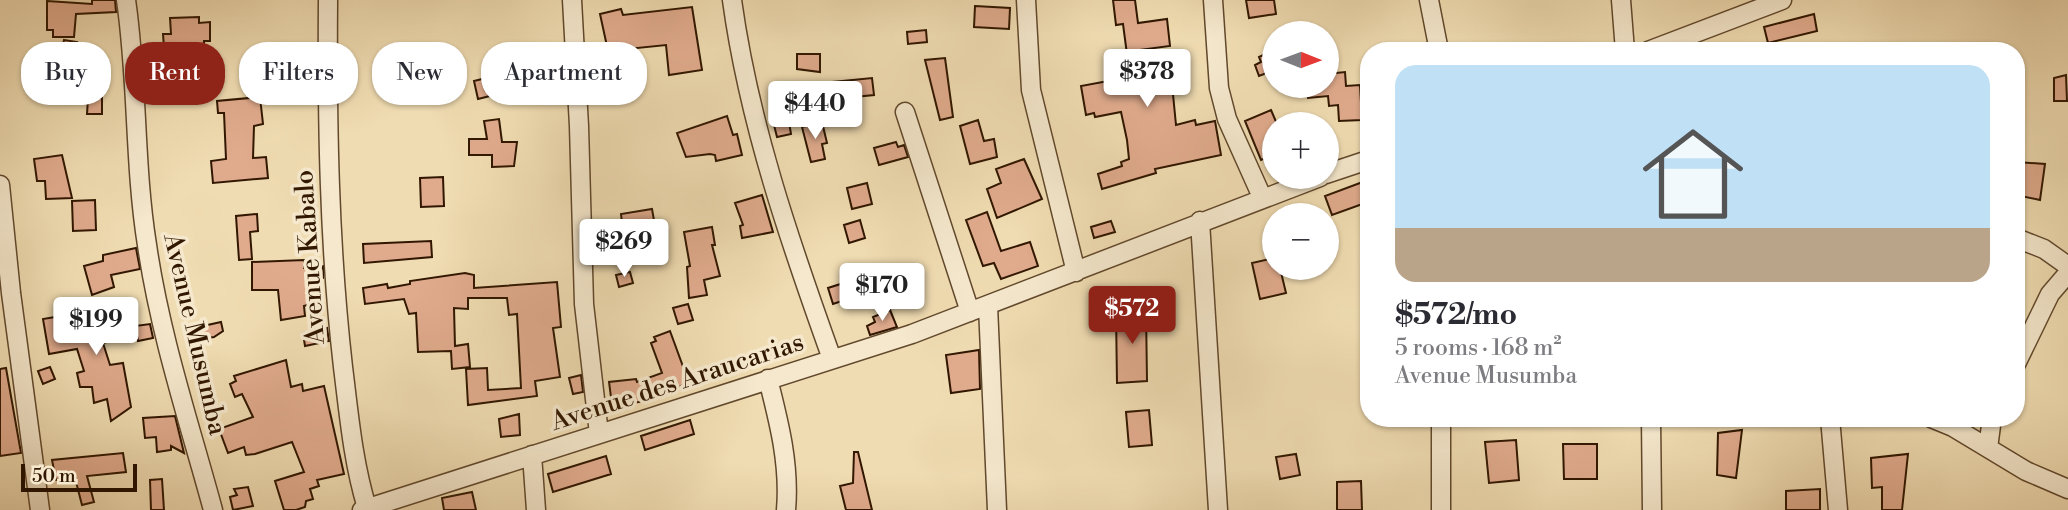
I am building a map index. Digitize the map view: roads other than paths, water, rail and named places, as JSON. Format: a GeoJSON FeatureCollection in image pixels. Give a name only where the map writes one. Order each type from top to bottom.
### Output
{"type":"FeatureCollection","features":[{"type":"Feature","properties":{"kind":"street","name":"Avenue Musumba"},"geometry":{"type":"LineString","coordinates":[[126,0],[138,179],[153,284],[164,338],[213,510]]}},
{"type":"Feature","properties":{"kind":"street","name":"Avenue Kabalo"},"geometry":{"type":"LineString","coordinates":[[328,0],[327,99],[338,317],[355,469],[365,509]]}},
{"type":"Feature","properties":{"kind":"street"},"geometry":{"type":"LineString","coordinates":[[572,0],[584,304],[589,371],[599,434]]}},
{"type":"Feature","properties":{"kind":"street"},"geometry":{"type":"LineString","coordinates":[[732,0],[743,73],[757,133],[832,359]]}},
{"type":"Feature","properties":{"kind":"street"},"geometry":{"type":"LineString","coordinates":[[1026,0],[1031,90],[1076,272]]}},
{"type":"Feature","properties":{"kind":"street"},"geometry":{"type":"LineString","coordinates":[[1213,0],[1222,98],[1236,142],[1262,197]]}},
{"type":"Feature","properties":{"kind":"street"},"geometry":{"type":"LineString","coordinates":[[1429,0],[1436,42]]}},
{"type":"Feature","properties":{"kind":"street"},"geometry":{"type":"LineString","coordinates":[[1621,0],[1624,42]]}},
{"type":"Feature","properties":{"kind":"street"},"geometry":{"type":"LineString","coordinates":[[1672,42],[1782,0]]}},
{"type":"Feature","properties":{"kind":"street"},"geometry":{"type":"LineString","coordinates":[[905,112],[970,312]]}},
{"type":"Feature","properties":{"kind":"street"},"geometry":{"type":"LineString","coordinates":[[1339,170],[1360,163]]}},
{"type":"Feature","properties":{"kind":"street"},"geometry":{"type":"LineString","coordinates":[[0,185],[10,293],[40,510]]}},
{"type":"Feature","properties":{"kind":"street","name":"Avenue des Araucarias"},"geometry":{"type":"LineString","coordinates":[[365,509],[988,306],[1285,189]]}},
{"type":"Feature","properties":{"kind":"street"},"geometry":{"type":"LineString","coordinates":[[1200,221],[1217,510]]}},
{"type":"Feature","properties":{"kind":"street"},"geometry":{"type":"LineString","coordinates":[[2025,242],[2044,249],[2068,266]]}},
{"type":"Feature","properties":{"kind":"street"},"geometry":{"type":"LineString","coordinates":[[2025,345],[2050,294],[2068,273]]}},
{"type":"Feature","properties":{"kind":"street"},"geometry":{"type":"LineString","coordinates":[[988,306],[997,510]]}},
{"type":"Feature","properties":{"kind":"street"},"geometry":{"type":"LineString","coordinates":[[768,379],[783,443],[787,481],[786,510]]}},
{"type":"Feature","properties":{"kind":"street"},"geometry":{"type":"LineString","coordinates":[[1441,427],[1441,510]]}},
{"type":"Feature","properties":{"kind":"street"},"geometry":{"type":"LineString","coordinates":[[1651,427],[1652,510]]}},
{"type":"Feature","properties":{"kind":"street"},"geometry":{"type":"LineString","coordinates":[[1831,427],[1838,510]]}},
{"type":"Feature","properties":{"kind":"street"},"geometry":{"type":"LineString","coordinates":[[1948,427],[2026,471],[2068,489]]}},
{"type":"Feature","properties":{"kind":"street"},"geometry":{"type":"LineString","coordinates":[[1988,448],[1991,427]]}},
{"type":"Feature","properties":{"kind":"street"},"geometry":{"type":"LineString","coordinates":[[532,455],[536,510]]}}]}
